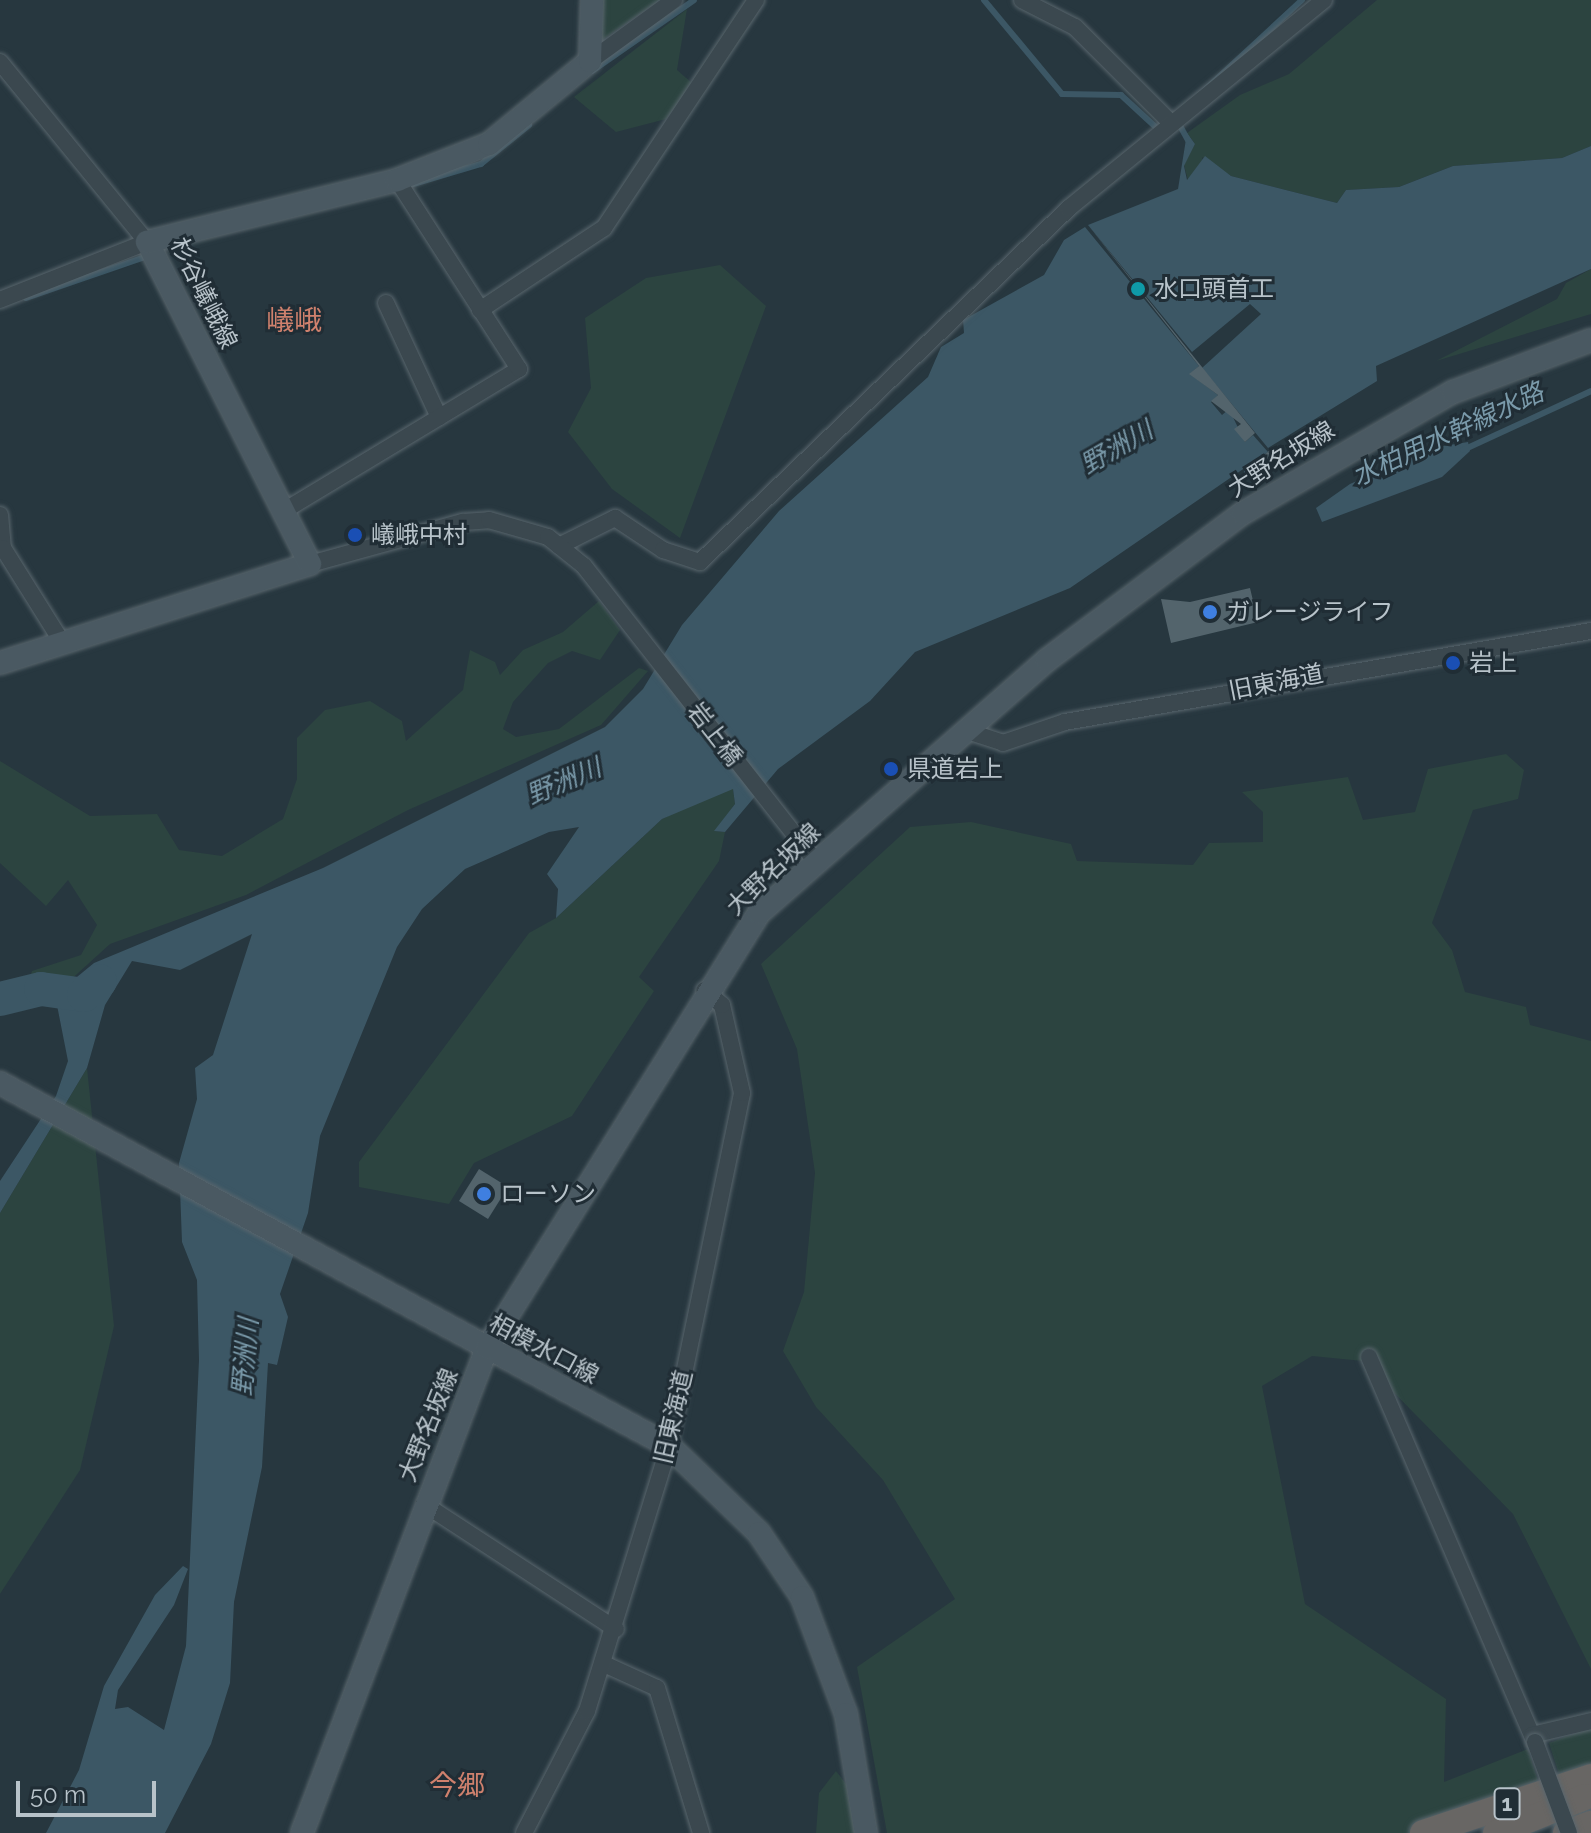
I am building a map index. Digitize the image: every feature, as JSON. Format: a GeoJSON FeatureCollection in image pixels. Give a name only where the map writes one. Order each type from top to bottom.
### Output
{"type":"FeatureCollection","features":[{"type":"Feature","properties":{"kind":"highway","name":"1"},"geometry":{"type":"LineString","coordinates":[[1423,1833],[1591,1777]]}},
{"type":"Feature","properties":{"kind":"highway","name":"1"},"geometry":{"type":"LineString","coordinates":[[1496,1833],[1591,1794]]}},
{"type":"Feature","properties":{"kind":"highway"},"geometry":{"type":"LineString","coordinates":[[1568,1833],[1591,1824]]}},
{"type":"Feature","properties":{"kind":"main road"},"geometry":{"type":"LineString","coordinates":[[590,61],[592,0]]}},
{"type":"Feature","properties":{"kind":"main road","name":"杉谷嶬峨線"},"geometry":{"type":"LineString","coordinates":[[310,564],[287,509],[147,242],[397,180],[489,144],[590,61]]}},
{"type":"Feature","properties":{"kind":"main road","name":"大野名坂線"},"geometry":{"type":"LineString","coordinates":[[302,1833],[424,1504],[487,1348],[704,990],[759,913],[1047,660],[1243,513],[1453,392],[1591,340]]}},
{"type":"Feature","properties":{"kind":"main road"},"geometry":{"type":"LineString","coordinates":[[0,663],[60,639],[310,564]]}},
{"type":"Feature","properties":{"kind":"main road","name":"相模水口線"},"geometry":{"type":"LineString","coordinates":[[0,1083],[669,1446],[759,1533],[802,1597],[846,1714],[866,1833]]}},
{"type":"Feature","properties":{"kind":"street"},"geometry":{"type":"LineString","coordinates":[[590,61],[674,0]]}},
{"type":"Feature","properties":{"kind":"street"},"geometry":{"type":"LineString","coordinates":[[480,310],[604,228],[756,0]]}},
{"type":"Feature","properties":{"kind":"street"},"geometry":{"type":"LineString","coordinates":[[1022,0],[1075,27],[1171,123]]}},
{"type":"Feature","properties":{"kind":"street"},"geometry":{"type":"LineString","coordinates":[[310,564],[489,520],[559,546],[615,518],[663,550],[700,562],[985,285],[1171,123],[1324,0]]}},
{"type":"Feature","properties":{"kind":"street"},"geometry":{"type":"LineString","coordinates":[[0,62],[147,242],[0,300]]}},
{"type":"Feature","properties":{"kind":"street"},"geometry":{"type":"LineString","coordinates":[[287,509],[519,369],[397,180]]}},
{"type":"Feature","properties":{"kind":"street"},"geometry":{"type":"LineString","coordinates":[[386,303],[439,417]]}},
{"type":"Feature","properties":{"kind":"street"},"geometry":{"type":"LineString","coordinates":[[0,515],[2,548],[60,639]]}},
{"type":"Feature","properties":{"kind":"street","name":"岩上橋"},"geometry":{"type":"LineString","coordinates":[[559,546],[584,566],[815,861]]}},
{"type":"Feature","properties":{"kind":"street","name":"旧東海道"},"geometry":{"type":"LineString","coordinates":[[967,731],[1003,743],[1080,719],[1591,631]]}},
{"type":"Feature","properties":{"kind":"street","name":"旧東海道"},"geometry":{"type":"LineString","coordinates":[[524,1833],[604,1664],[669,1446],[742,1093],[722,1005],[704,990]]}},
{"type":"Feature","properties":{"kind":"street"},"geometry":{"type":"LineString","coordinates":[[1369,1357],[1534,1738],[1568,1833]]}},
{"type":"Feature","properties":{"kind":"street"},"geometry":{"type":"LineString","coordinates":[[424,1504],[616,1629]]}},
{"type":"Feature","properties":{"kind":"street"},"geometry":{"type":"LineString","coordinates":[[604,1664],[657,1688],[701,1833]]}},
{"type":"Feature","properties":{"kind":"street"},"geometry":{"type":"LineString","coordinates":[[1534,1738],[1591,1721]]}},
{"type":"Feature","properties":{"kind":"green space"},"geometry":{"type":"Polygon","coordinates":[[[600,0],[660,0],[602,40],[600,0]]]}},
{"type":"Feature","properties":{"kind":"green space"},"geometry":{"type":"Polygon","coordinates":[[[1377,0],[1591,0],[1591,146],[1562,158],[1453,166],[1399,187],[1346,190],[1337,203],[1231,176],[1202,157],[1204,165],[1188,180],[1184,165],[1195,144],[1187,133],[1240,95],[1289,74],[1377,0]]]}},
{"type":"Feature","properties":{"kind":"green space"},"geometry":{"type":"Polygon","coordinates":[[[687,9],[677,70],[693,84],[666,119],[616,132],[574,97],[687,9]]]}},
{"type":"Feature","properties":{"kind":"green space"},"geometry":{"type":"Polygon","coordinates":[[[720,265],[766,306],[680,538],[612,489],[568,432],[591,388],[585,318],[646,278],[720,265]]]}},
{"type":"Feature","properties":{"kind":"green space"},"geometry":{"type":"Polygon","coordinates":[[[1591,269],[1591,314],[1436,361],[1557,299],[1566,283],[1591,269]]]}},
{"type":"Feature","properties":{"kind":"green space"},"geometry":{"type":"Polygon","coordinates":[[[599,601],[620,630],[600,660],[572,651],[548,663],[513,702],[503,729],[516,737],[559,729],[639,668],[648,671],[601,725],[408,810],[246,895],[110,944],[44,1004],[23,999],[32,971],[81,955],[97,925],[68,880],[46,906],[0,863],[0,761],[90,816],[157,814],[179,850],[222,856],[283,819],[297,779],[297,738],[325,710],[370,701],[402,721],[406,741],[463,690],[470,650],[495,662],[500,675],[523,650],[563,632],[599,601]]]}},
{"type":"Feature","properties":{"kind":"green space"},"geometry":{"type":"Polygon","coordinates":[[[1506,754],[1524,770],[1518,799],[1473,810],[1432,923],[1452,950],[1465,992],[1526,1007],[1530,1025],[1591,1041],[1591,1669],[1513,1514],[1363,1361],[1312,1356],[1262,1386],[1305,1604],[1446,1699],[1444,1782],[1528,1749],[1539,1784],[1409,1833],[887,1833],[857,1667],[955,1599],[883,1480],[816,1407],[783,1351],[804,1292],[815,1173],[797,1049],[761,964],[910,827],[971,822],[1071,844],[1077,861],[1193,865],[1209,843],[1263,842],[1263,812],[1242,792],[1348,777],[1363,820],[1415,812],[1428,769],[1506,754]]]}},
{"type":"Feature","properties":{"kind":"green space"},"geometry":{"type":"Polygon","coordinates":[[[725,788],[733,789],[735,804],[715,831],[725,832],[719,861],[639,977],[654,991],[572,1116],[474,1163],[449,1204],[359,1187],[359,1162],[529,933],[556,918],[662,819],[725,788]]]}},
{"type":"Feature","properties":{"kind":"green space"},"geometry":{"type":"Polygon","coordinates":[[[87,1068],[114,1326],[80,1470],[0,1594],[0,1213],[87,1068]]]}},
{"type":"Feature","properties":{"kind":"green space"},"geometry":{"type":"Polygon","coordinates":[[[1591,1727],[1591,1768],[1561,1780],[1549,1743],[1591,1727]]]}},
{"type":"Feature","properties":{"kind":"green space"},"geometry":{"type":"Polygon","coordinates":[[[836,1771],[850,1789],[857,1833],[816,1833],[819,1793],[836,1771]]]}},
{"type":"Feature","properties":{"kind":"water"},"geometry":{"type":"Polygon","coordinates":[[[1187,133],[1195,144],[1184,166],[1187,180],[1205,156],[1231,176],[1337,203],[1346,190],[1399,187],[1453,166],[1562,158],[1591,146],[1591,269],[1376,366],[1377,381],[1268,448],[1202,368],[1261,314],[1250,304],[1192,352],[1088,225],[1178,189],[1187,133]]]}},
{"type":"Feature","properties":{"kind":"water","name":"野洲川"},"geometry":{"type":"Polygon","coordinates":[[[1085,227],[1199,366],[1190,374],[1218,395],[1211,402],[1222,415],[1229,409],[1245,442],[1253,435],[1268,452],[1070,588],[915,652],[870,701],[778,769],[725,832],[714,831],[735,804],[733,789],[662,819],[556,918],[558,889],[547,874],[579,827],[549,832],[465,869],[422,909],[397,947],[320,1136],[308,1213],[280,1294],[288,1317],[277,1365],[268,1363],[262,1467],[234,1602],[230,1683],[211,1744],[165,1833],[46,1833],[79,1770],[104,1686],[155,1595],[183,1566],[188,1569],[174,1605],[118,1690],[115,1709],[128,1707],[164,1730],[186,1646],[199,1360],[197,1280],[182,1242],[179,1163],[197,1099],[195,1068],[213,1055],[252,934],[180,970],[132,961],[105,1005],[87,1068],[0,1213],[0,1181],[56,1096],[68,1061],[55,995],[94,963],[323,868],[605,727],[643,689],[682,625],[779,511],[928,377],[941,347],[964,333],[963,320],[1044,275],[1064,240],[1085,227]]]}},
{"type":"Feature","properties":{"kind":"water"},"geometry":{"type":"Polygon","coordinates":[[[1468,442],[1470,451],[1442,477],[1322,522],[1316,508],[1350,484],[1431,448],[1468,442]]]}},
{"type":"Feature","properties":{"kind":"building","name":"水口頭首工"},"geometry":{"type":"Polygon","coordinates":[[[1088,225],[1255,433],[1245,442],[1234,429],[1241,424],[1211,401],[1218,395],[1189,374],[1199,366],[1088,225]]]}},
{"type":"Feature","properties":{"kind":"building"},"geometry":{"type":"Polygon","coordinates":[[[1270,450],[1282,465],[1278,469],[1261,458],[1270,450]]]}},
{"type":"Feature","properties":{"kind":"building","name":"ガレージライフ"},"geometry":{"type":"Polygon","coordinates":[[[1250,588],[1258,622],[1171,643],[1161,599],[1190,602],[1250,588]]]}},
{"type":"Feature","properties":{"kind":"building","name":"ローソン"},"geometry":{"type":"Polygon","coordinates":[[[479,1169],[508,1187],[488,1219],[459,1201],[479,1169]]]}},
{"type":"Feature","properties":{"kind":"waterway"},"geometry":{"type":"LineString","coordinates":[[592,71],[694,0]]}},
{"type":"Feature","properties":{"kind":"waterway"},"geometry":{"type":"LineString","coordinates":[[984,0],[1062,94],[1121,95],[1160,131]]}},
{"type":"Feature","properties":{"kind":"waterway"},"geometry":{"type":"LineString","coordinates":[[1181,112],[1302,0]]}},
{"type":"Feature","properties":{"kind":"waterway"},"geometry":{"type":"LineString","coordinates":[[1179,124],[1190,144]]}},
{"type":"Feature","properties":{"kind":"waterway"},"geometry":{"type":"LineString","coordinates":[[413,184],[481,164],[529,125]]}},
{"type":"Feature","properties":{"kind":"waterway"},"geometry":{"type":"LineString","coordinates":[[26,298],[148,256]]}},
{"type":"Feature","properties":{"kind":"waterway","name":"水柏用水幹線水路"},"geometry":{"type":"LineString","coordinates":[[1463,450],[1591,391]]}},
{"type":"Feature","properties":{"kind":"waterway","name":"水柏用水幹線水路"},"geometry":{"type":"LineString","coordinates":[[1247,472],[1259,481]]}},
{"type":"Feature","properties":{"kind":"waterway"},"geometry":{"type":"LineString","coordinates":[[0,999],[41,989],[84,995],[100,981]]}},
{"type":"Feature","properties":{"kind":"place","name":"水口頭首工"},"geometry":{"type":"Point","coordinates":[1138,289]}},
{"type":"Feature","properties":{"kind":"place","name":"嶬峨中村"},"geometry":{"type":"Point","coordinates":[355,535]}},
{"type":"Feature","properties":{"kind":"place","name":"ガレージライフ"},"geometry":{"type":"Point","coordinates":[1210,612]}},
{"type":"Feature","properties":{"kind":"place","name":"岩上"},"geometry":{"type":"Point","coordinates":[1453,663]}},
{"type":"Feature","properties":{"kind":"place","name":"県道岩上"},"geometry":{"type":"Point","coordinates":[891,769]}},
{"type":"Feature","properties":{"kind":"place","name":"ローソン"},"geometry":{"type":"Point","coordinates":[484,1194]}},
{"type":"Feature","properties":{"kind":"district","name":"嶬峨"},"geometry":{"type":"Point","coordinates":[294,321]}},
{"type":"Feature","properties":{"kind":"district","name":"今郷"},"geometry":{"type":"Point","coordinates":[457,1786]}}]}
